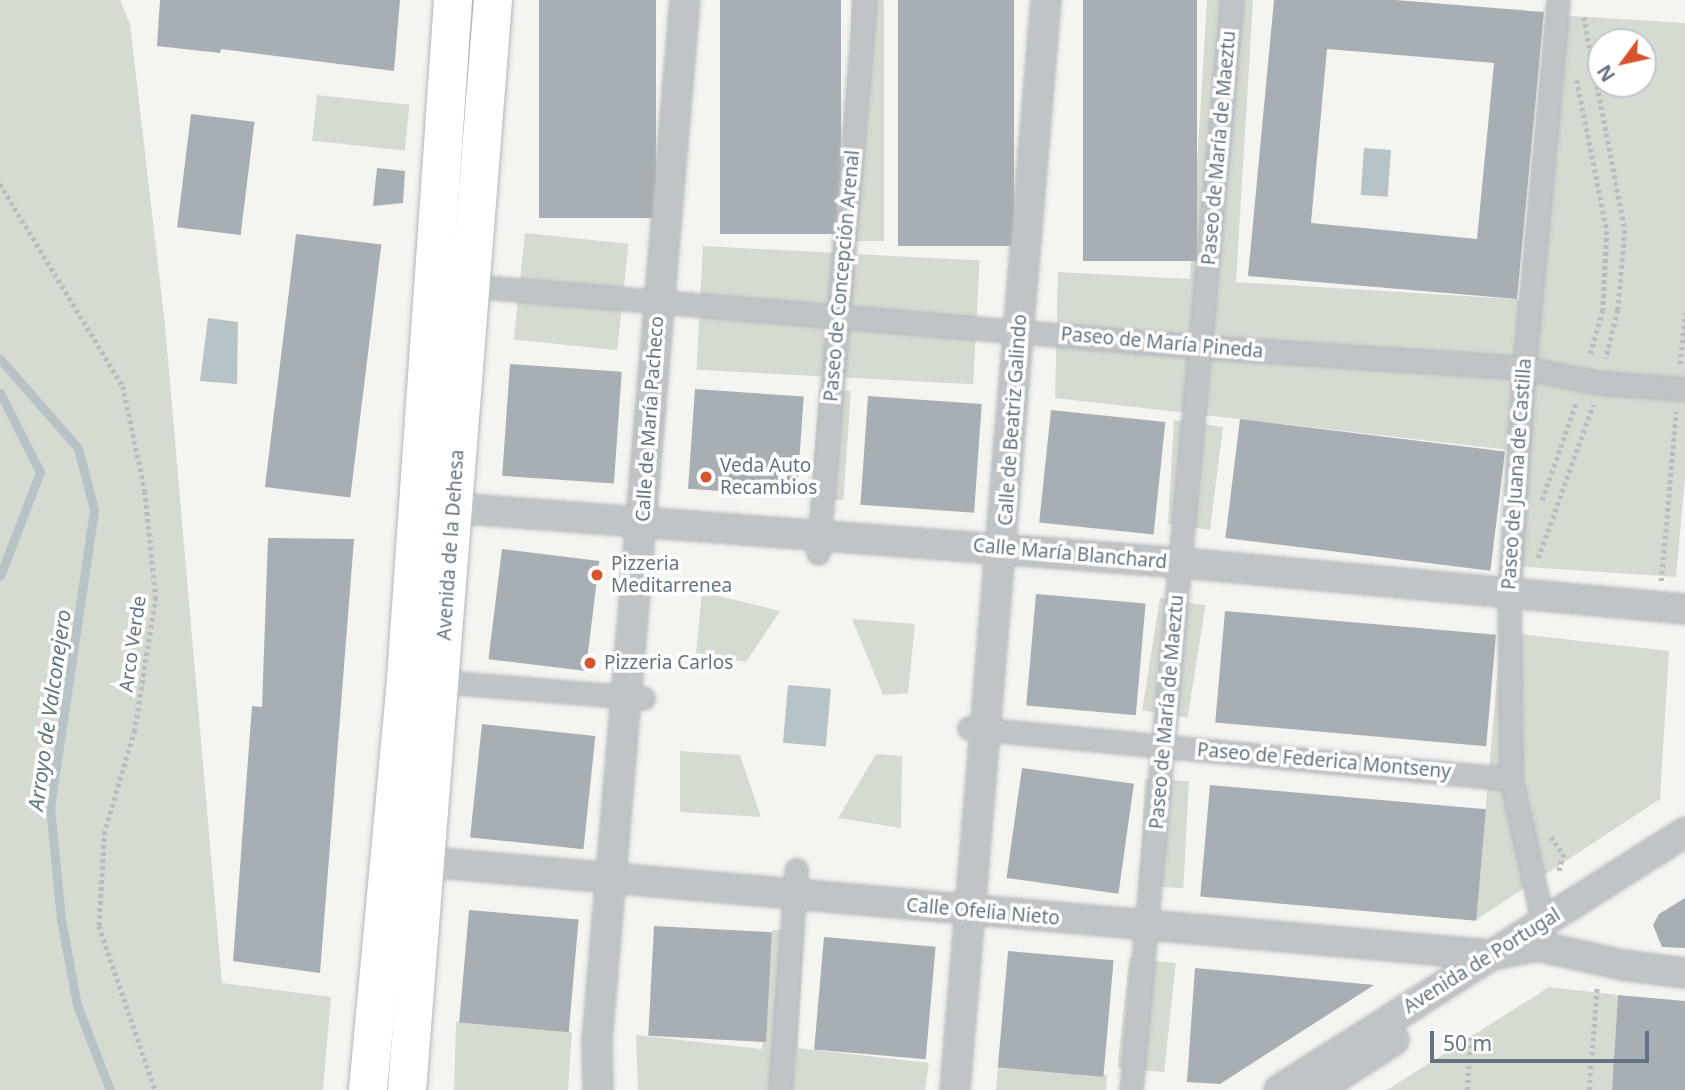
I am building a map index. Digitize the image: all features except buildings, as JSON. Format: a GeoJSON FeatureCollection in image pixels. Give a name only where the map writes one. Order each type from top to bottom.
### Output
{"type":"FeatureCollection","features":[{"type":"Feature","properties":{"kind":"main road","name":"Avenida de la Dehesa"},"geometry":{"type":"LineString","coordinates":[[407,1090],[428,862],[423,680],[453,0]]}},
{"type":"Feature","properties":{"kind":"main road","name":"Avenida de la Dehesa"},"geometry":{"type":"LineString","coordinates":[[368,1090],[423,680],[453,508],[494,0]]}},
{"type":"Feature","properties":{"kind":"street","name":"Calle de María Pacheco"},"geometry":{"type":"LineString","coordinates":[[598,1090],[597,1041],[635,697],[642,522],[685,0]]}},
{"type":"Feature","properties":{"kind":"street","name":"Paseo de Concepción Arenal"},"geometry":{"type":"LineString","coordinates":[[819,544],[865,0]]}},
{"type":"Feature","properties":{"kind":"street","name":"Calle de Beatriz Galindo"},"geometry":{"type":"LineString","coordinates":[[955,1090],[971,911],[978,729],[1003,548],[1046,0]]}},
{"type":"Feature","properties":{"kind":"street","name":"Paseo de María de Maeztu"},"geometry":{"type":"LineString","coordinates":[[1131,1090],[1182,563],[1232,0]]}},
{"type":"Feature","properties":{"kind":"street","name":"Paseo de Juana de Castilla"},"geometry":{"type":"LineString","coordinates":[[1540,934],[1511,779],[1509,592],[1524,368],[1558,0]]}},
{"type":"Feature","properties":{"kind":"street","name":"Paseo de María Pineda"},"geometry":{"type":"LineString","coordinates":[[471,286],[838,319],[1524,368],[1592,381],[1682,388]]}},
{"type":"Feature","properties":{"kind":"street","name":"Calle María Blanchard"},"geometry":{"type":"LineString","coordinates":[[453,508],[642,522],[819,544],[1003,548],[1672,608]]}},
{"type":"Feature","properties":{"kind":"street"},"geometry":{"type":"LineString","coordinates":[[423,680],[635,697]]}},
{"type":"Feature","properties":{"kind":"street","name":"Paseo de Federica Montseny"},"geometry":{"type":"LineString","coordinates":[[978,729],[1511,779]]}},
{"type":"Feature","properties":{"kind":"street","name":"Avenida de Portugal"},"geometry":{"type":"LineString","coordinates":[[1317,1090],[1685,832]]}},
{"type":"Feature","properties":{"kind":"street","name":"Avenida de Portugal"},"geometry":{"type":"LineString","coordinates":[[1540,934],[1685,851]]}},
{"type":"Feature","properties":{"kind":"street","name":"Calle Ofelia Nieto"},"geometry":{"type":"LineString","coordinates":[[428,862],[613,880],[795,883],[971,911],[1491,955],[1540,934]]}},
{"type":"Feature","properties":{"kind":"street"},"geometry":{"type":"LineString","coordinates":[[780,1090],[795,883]]}},
{"type":"Feature","properties":{"kind":"street"},"geometry":{"type":"LineString","coordinates":[[1540,934],[1598,960],[1685,973]]}},
{"type":"Feature","properties":{"kind":"street","name":"Avenida de Portugal"},"geometry":{"type":"LineString","coordinates":[[1279,1090],[1491,955]]}},
{"type":"Feature","properties":{"kind":"path"},"geometry":{"type":"LineString","coordinates":[[1541,504],[1618,310],[1625,230],[1581,8]]}},
{"type":"Feature","properties":{"kind":"path"},"geometry":{"type":"LineString","coordinates":[[1509,592],[1539,556],[1592,381],[1603,310],[1607,231],[1576,75]]}},
{"type":"Feature","properties":{"kind":"path","name":"Arco Verde"},"geometry":{"type":"LineString","coordinates":[[0,184],[123,386],[145,491],[156,597],[135,730],[105,831],[99,926],[155,1090]]}},
{"type":"Feature","properties":{"kind":"path"},"geometry":{"type":"LineString","coordinates":[[1672,608],[1685,313]]}},
{"type":"Feature","properties":{"kind":"path"},"geometry":{"type":"LineString","coordinates":[[1540,934],[1564,854],[1548,834]]}},
{"type":"Feature","properties":{"kind":"path"},"geometry":{"type":"LineString","coordinates":[[1589,1090],[1598,960]]}},
{"type":"Feature","properties":{"kind":"path"},"geometry":{"type":"LineString","coordinates":[[1466,1090],[1471,1034]]}},
{"type":"Feature","properties":{"kind":"shaded area"},"geometry":{"type":"Polygon","coordinates":[[[0,0],[120,0],[130,24],[165,325],[222,983],[331,997],[323,1090],[0,1090],[0,0]]]}},
{"type":"Feature","properties":{"kind":"shaded area"},"geometry":{"type":"Polygon","coordinates":[[[851,0],[884,0],[884,241],[851,241],[851,0]]]}},
{"type":"Feature","properties":{"kind":"shaded area"},"geometry":{"type":"Polygon","coordinates":[[[1207,0],[1253,0],[1236,282],[1529,300],[1556,15],[1685,23],[1685,478],[1676,577],[1511,566],[1518,451],[1055,398],[1058,272],[1190,279],[1207,0]]]}},
{"type":"Feature","properties":{"kind":"shaded area"},"geometry":{"type":"Polygon","coordinates":[[[317,95],[409,105],[405,150],[312,141],[317,95]]]}},
{"type":"Feature","properties":{"kind":"shaded area"},"geometry":{"type":"Polygon","coordinates":[[[1364,148],[1391,150],[1388,197],[1361,195],[1364,148]]]}},
{"type":"Feature","properties":{"kind":"shaded area"},"geometry":{"type":"Polygon","coordinates":[[[525,233],[628,244],[617,350],[514,339],[525,233]]]}},
{"type":"Feature","properties":{"kind":"shaded area"},"geometry":{"type":"Polygon","coordinates":[[[703,246],[980,260],[973,384],[697,370],[703,246]]]}},
{"type":"Feature","properties":{"kind":"shaded area"},"geometry":{"type":"Polygon","coordinates":[[[208,318],[238,322],[237,384],[200,381],[208,318]]]}},
{"type":"Feature","properties":{"kind":"shaded area"},"geometry":{"type":"Polygon","coordinates":[[[819,389],[851,391],[843,500],[811,498],[819,389]]]}},
{"type":"Feature","properties":{"kind":"shaded area"},"geometry":{"type":"Polygon","coordinates":[[[1174,420],[1223,427],[1210,530],[1168,524],[1174,420]]]}},
{"type":"Feature","properties":{"kind":"shaded area"},"geometry":{"type":"Polygon","coordinates":[[[702,592],[780,611],[746,662],[696,653],[702,592]]]}},
{"type":"Feature","properties":{"kind":"shaded area"},"geometry":{"type":"Polygon","coordinates":[[[1160,598],[1205,605],[1188,718],[1142,711],[1160,598]]]}},
{"type":"Feature","properties":{"kind":"shaded area"},"geometry":{"type":"Polygon","coordinates":[[[852,619],[915,624],[908,693],[883,695],[852,619]]]}},
{"type":"Feature","properties":{"kind":"shaded area"},"geometry":{"type":"Polygon","coordinates":[[[1501,632],[1669,651],[1660,799],[1476,920],[1501,632]]]}},
{"type":"Feature","properties":{"kind":"shaded area"},"geometry":{"type":"Polygon","coordinates":[[[788,685],[831,689],[826,747],[783,743],[788,685]]]}},
{"type":"Feature","properties":{"kind":"shaded area"},"geometry":{"type":"Polygon","coordinates":[[[680,751],[740,755],[761,817],[680,812],[680,751]]]}},
{"type":"Feature","properties":{"kind":"shaded area"},"geometry":{"type":"Polygon","coordinates":[[[876,754],[902,756],[901,828],[838,818],[876,754]]]}},
{"type":"Feature","properties":{"kind":"shaded area"},"geometry":{"type":"Polygon","coordinates":[[[1145,779],[1189,781],[1183,888],[1139,886],[1145,779]]]}},
{"type":"Feature","properties":{"kind":"shaded area"},"geometry":{"type":"Polygon","coordinates":[[[804,929],[798,1048],[929,1063],[925,1090],[638,1090],[636,1035],[762,1049],[772,930],[804,929]]]}},
{"type":"Feature","properties":{"kind":"shaded area"},"geometry":{"type":"Polygon","coordinates":[[[1129,958],[1176,963],[1164,1072],[1118,1067],[1129,958]]]}},
{"type":"Feature","properties":{"kind":"shaded area"},"geometry":{"type":"Polygon","coordinates":[[[1549,987],[1618,995],[1612,1090],[1387,1090],[1549,987]]]}},
{"type":"Feature","properties":{"kind":"shaded area"},"geometry":{"type":"Polygon","coordinates":[[[456,1022],[572,1032],[568,1090],[454,1090],[456,1022]]]}},
{"type":"Feature","properties":{"kind":"shaded area"},"geometry":{"type":"Polygon","coordinates":[[[998,1068],[1107,1075],[1106,1090],[996,1090],[998,1068]]]}},
{"type":"Feature","properties":{"kind":"waterway","name":"Arroyo de Valconejero"},"geometry":{"type":"LineString","coordinates":[[0,359],[78,448],[94,510],[50,807],[61,919],[77,1005],[110,1090]]}},
{"type":"Feature","properties":{"kind":"waterway"},"geometry":{"type":"LineString","coordinates":[[0,393],[40,472],[0,576]]}},
{"type":"Feature","properties":{"kind":"place","name":"Veda Auto Recambios"},"geometry":{"type":"Point","coordinates":[706,477]}},
{"type":"Feature","properties":{"kind":"place","name":"Pizzeria Meditarrenea"},"geometry":{"type":"Point","coordinates":[597,575]}},
{"type":"Feature","properties":{"kind":"place","name":"Pizzeria Carlos"},"geometry":{"type":"Point","coordinates":[590,663]}}]}
